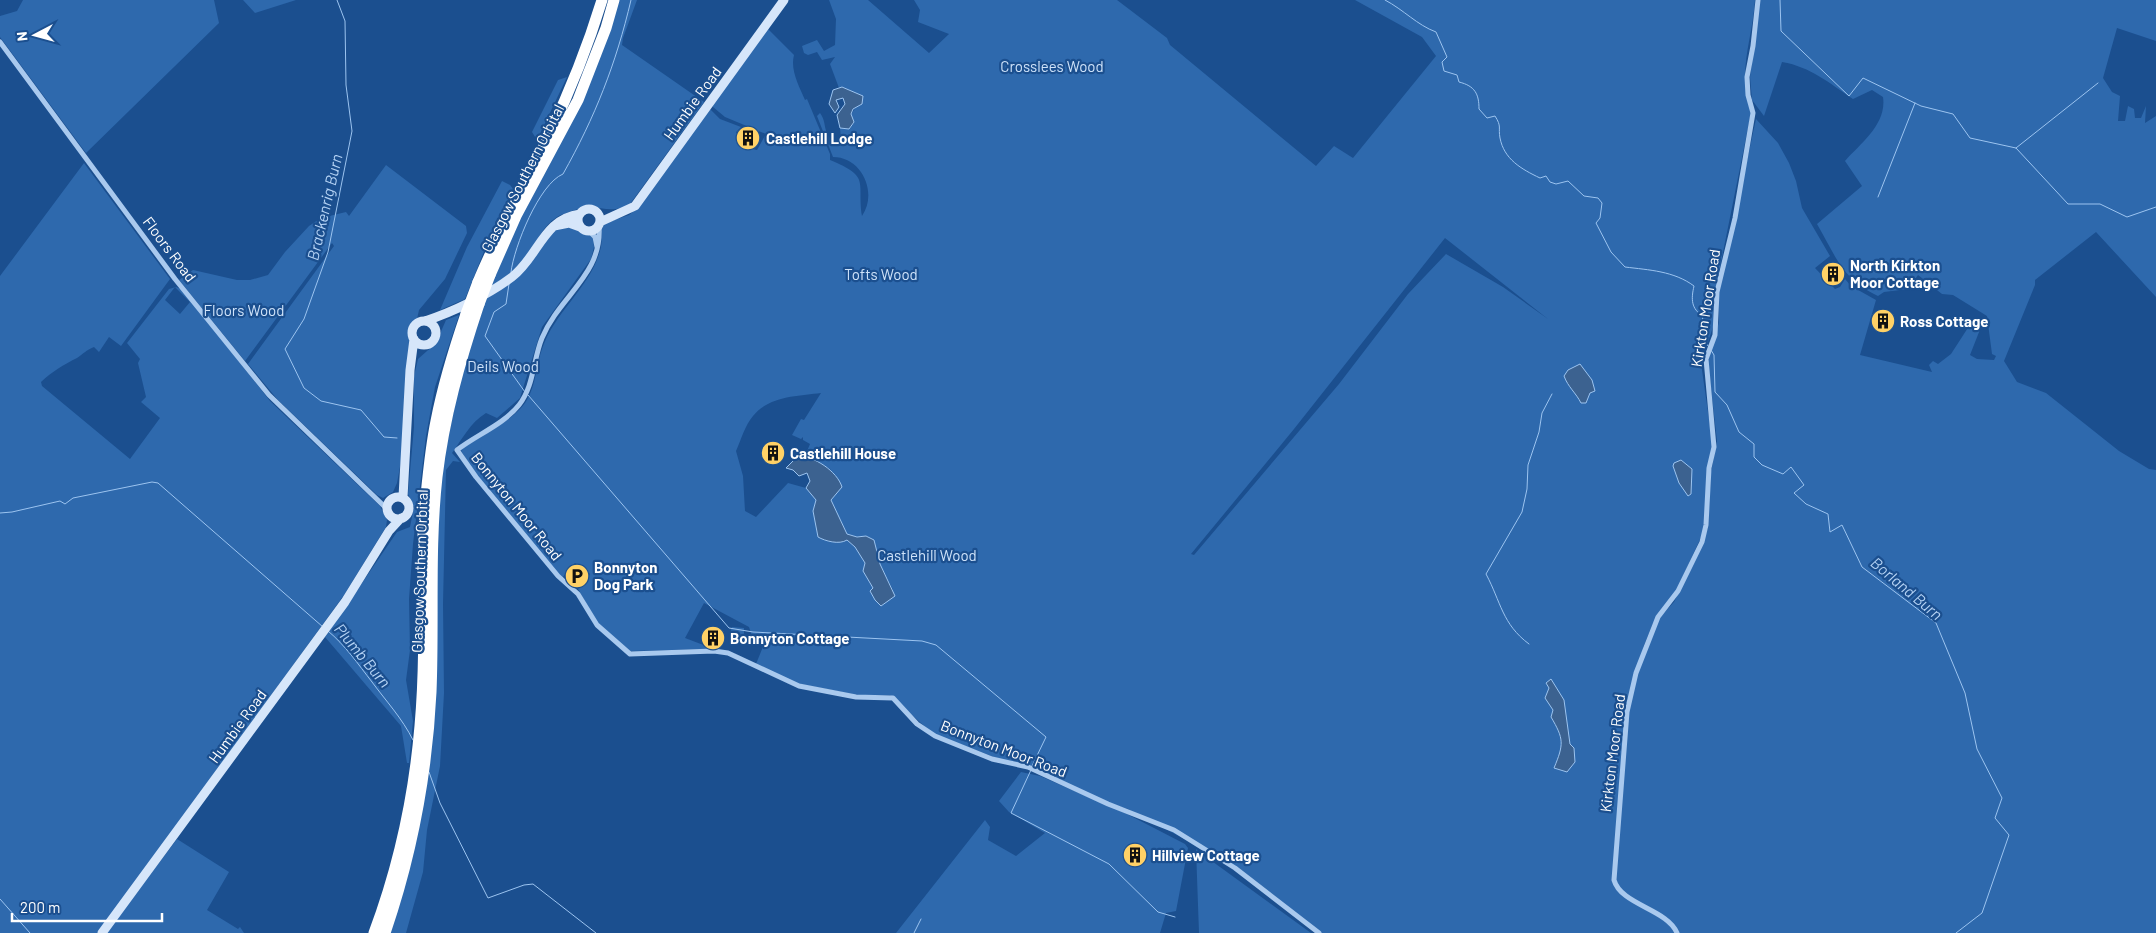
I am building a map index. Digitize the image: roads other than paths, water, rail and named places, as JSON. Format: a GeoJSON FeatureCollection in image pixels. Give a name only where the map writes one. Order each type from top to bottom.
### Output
{"type":"FeatureCollection","features":[{"type":"Feature","properties":{"kind":"highway","name":"Glasgow Southern Orbital"},"geometry":{"type":"LineString","coordinates":[[374,933],[393,877],[404,836],[412,787],[420,724],[423,524],[435,423],[445,382],[466,314],[494,241],[561,109],[583,58],[602,0]]}},
{"type":"Feature","properties":{"kind":"highway","name":"Glasgow Southern Orbital"},"geometry":{"type":"LineString","coordinates":[[385,933],[406,864],[425,772],[431,692],[432,540],[438,468],[457,371],[478,304],[490,275],[516,216],[578,100],[606,28],[614,0]]}},
{"type":"Feature","properties":{"kind":"street","name":"Humbie Road"},"geometry":{"type":"LineString","coordinates":[[589,231],[616,214],[635,206],[784,0]]}},
{"type":"Feature","properties":{"kind":"street","name":"Kirkton Moor Road"},"geometry":{"type":"LineString","coordinates":[[1677,933],[1669,923],[1619,890],[1614,880],[1625,724],[1636,673],[1650,634],[1658,617],[1678,591],[1702,542],[1706,525],[1709,468],[1714,447],[1706,359],[1715,335],[1717,292],[1735,218],[1753,113],[1748,95],[1747,77],[1753,46],[1758,0]]}},
{"type":"Feature","properties":{"kind":"street","name":"Floors Road"},"geometry":{"type":"LineString","coordinates":[[0,42],[175,279],[270,394],[387,504]]}},
{"type":"Feature","properties":{"kind":"street"},"geometry":{"type":"LineString","coordinates":[[387,504],[394,518],[401,518],[409,511],[408,503],[403,498],[402,483],[414,327],[448,313],[511,277],[530,258],[552,226],[563,217],[580,214],[588,209],[616,214]]}},
{"type":"Feature","properties":{"kind":"street"},"geometry":{"type":"LineString","coordinates":[[597,212],[600,240],[597,255]]}},
{"type":"Feature","properties":{"kind":"street"},"geometry":{"type":"LineString","coordinates":[[580,214],[578,220],[580,227]]}},
{"type":"Feature","properties":{"kind":"street"},"geometry":{"type":"LineString","coordinates":[[552,226],[564,223],[589,231],[595,237],[597,255]]}},
{"type":"Feature","properties":{"kind":"street","name":"Bonnyton Moor Road"},"geometry":{"type":"LineString","coordinates":[[597,255],[585,276],[552,319],[543,336],[525,395],[518,407],[457,450],[476,477],[558,576],[578,594],[597,624],[630,654],[714,651],[728,654],[799,686],[856,697],[893,698],[917,724],[935,736],[1004,763],[1028,767],[1108,804],[1174,830],[1235,868],[1319,933]]}},
{"type":"Feature","properties":{"kind":"street"},"geometry":{"type":"LineString","coordinates":[[412,360],[433,340],[439,323],[448,313]]}},
{"type":"Feature","properties":{"kind":"street"},"geometry":{"type":"LineString","coordinates":[[425,321],[433,325],[436,335]]}},
{"type":"Feature","properties":{"kind":"street"},"geometry":{"type":"LineString","coordinates":[[414,339],[420,344],[427,344]]}},
{"type":"Feature","properties":{"kind":"street"},"geometry":{"type":"LineString","coordinates":[[389,531],[387,504],[402,483]]}},
{"type":"Feature","properties":{"kind":"street"},"geometry":{"type":"LineString","coordinates":[[387,504],[403,498]]}},
{"type":"Feature","properties":{"kind":"street","name":"Humbie Road"},"geometry":{"type":"LineString","coordinates":[[102,933],[345,602],[389,531],[401,518]]}},
{"type":"Feature","properties":{"kind":"waterway","name":"Brackenrig Burn"},"geometry":{"type":"LineString","coordinates":[[337,0],[345,21],[346,85],[352,131],[328,252],[304,319],[285,349],[304,388],[321,401],[361,410],[384,437],[397,438]]}},
{"type":"Feature","properties":{"kind":"waterway"},"geometry":{"type":"LineString","coordinates":[[511,272],[517,248],[529,217],[545,190],[563,174],[595,111],[619,46],[631,0]]}},
{"type":"Feature","properties":{"kind":"waterway","name":"Borland Burn"},"geometry":{"type":"LineString","coordinates":[[1385,0],[1436,32],[1447,57],[1442,62],[1444,71],[1457,75],[1459,82],[1475,91],[1479,109],[1487,118],[1495,116],[1499,125],[1502,145],[1509,158],[1526,171],[1540,178],[1546,176],[1550,182],[1556,184],[1568,181],[1584,196],[1598,198],[1602,203],[1600,218],[1596,223],[1611,252],[1625,267],[1670,274],[1694,286],[1692,295],[1694,307],[1703,316],[1700,336],[1709,347]]}},
{"type":"Feature","properties":{"kind":"waterway"},"geometry":{"type":"LineString","coordinates":[[1780,0],[1781,31],[1849,96],[1863,78],[1921,106],[1953,114],[1970,138],[2016,148],[2068,204],[2100,204],[2127,217],[2156,207]]}},
{"type":"Feature","properties":{"kind":"waterway"},"geometry":{"type":"LineString","coordinates":[[2016,148],[2098,83]]}},
{"type":"Feature","properties":{"kind":"waterway"},"geometry":{"type":"LineString","coordinates":[[1878,197],[1915,103]]}},
{"type":"Feature","properties":{"kind":"waterway"},"geometry":{"type":"LineString","coordinates":[[509,284],[506,304],[494,312],[485,336],[525,392]]}},
{"type":"Feature","properties":{"kind":"waterway","name":"Borland Burn"},"geometry":{"type":"LineString","coordinates":[[1711,350],[1714,355],[1715,392],[1727,405],[1739,432],[1754,444],[1754,457],[1762,465],[1783,474],[1791,467],[1804,485],[1794,493],[1806,504],[1828,514],[1830,532],[1842,525],[1862,567],[1936,623],[1965,693],[1977,749],[2002,798],[1995,818],[2009,835],[1982,913],[1956,933]]}},
{"type":"Feature","properties":{"kind":"waterway"},"geometry":{"type":"LineString","coordinates":[[1529,644],[1513,629],[1507,620],[1486,574],[1522,512],[1527,489],[1528,465],[1539,432],[1542,413],[1552,394]]}},
{"type":"Feature","properties":{"kind":"waterway"},"geometry":{"type":"LineString","coordinates":[[528,395],[729,628],[753,632],[922,641],[936,645],[1046,737],[1032,766]]}},
{"type":"Feature","properties":{"kind":"waterway","name":"Plumb Burn"},"geometry":{"type":"LineString","coordinates":[[0,513],[60,501],[65,504],[73,498],[152,482],[158,483],[323,627]]}},
{"type":"Feature","properties":{"kind":"waterway","name":"Plumb Burn"},"geometry":{"type":"LineString","coordinates":[[328,631],[340,642],[399,717],[413,740]]}},
{"type":"Feature","properties":{"kind":"waterway"},"geometry":{"type":"LineString","coordinates":[[1031,770],[1011,813],[1109,864],[1158,912],[1175,917]]}},
{"type":"Feature","properties":{"kind":"waterway","name":"Plumb Burn"},"geometry":{"type":"LineString","coordinates":[[429,772],[440,803],[488,898],[524,885],[533,884],[596,933]]}},
{"type":"Feature","properties":{"kind":"waterway"},"geometry":{"type":"LineString","coordinates":[[0,899],[30,933]]}},
{"type":"Feature","properties":{"kind":"waterway","name":"Plumb Burn"},"geometry":{"type":"LineString","coordinates":[[914,933],[921,919]]}},
{"type":"Feature","properties":{"kind":"place","name":"Castlehill Lodge"},"geometry":{"type":"Point","coordinates":[748,138]}},
{"type":"Feature","properties":{"kind":"place","name":"North Kirkton Moor Cottage"},"geometry":{"type":"Point","coordinates":[1833,274]}},
{"type":"Feature","properties":{"kind":"place","name":"Ross Cottage"},"geometry":{"type":"Point","coordinates":[1883,321]}},
{"type":"Feature","properties":{"kind":"place","name":"Castlehill House"},"geometry":{"type":"Point","coordinates":[773,453]}},
{"type":"Feature","properties":{"kind":"place","name":"Bonnyton Dog Park"},"geometry":{"type":"Point","coordinates":[577,576]}},
{"type":"Feature","properties":{"kind":"place","name":"Bonnyton Cottage"},"geometry":{"type":"Point","coordinates":[713,638]}},
{"type":"Feature","properties":{"kind":"place","name":"Hillview Cottage"},"geometry":{"type":"Point","coordinates":[1135,855]}},
{"type":"Feature","properties":{"kind":"park label","name":"Crosslees Wood"},"geometry":{"type":"Point","coordinates":[1052,66]}},
{"type":"Feature","properties":{"kind":"park label","name":"Tofts Wood"},"geometry":{"type":"Point","coordinates":[881,274]}},
{"type":"Feature","properties":{"kind":"park label","name":"Floors Wood"},"geometry":{"type":"Point","coordinates":[244,310]}},
{"type":"Feature","properties":{"kind":"park label","name":"Deils Wood"},"geometry":{"type":"Point","coordinates":[503,366]}},
{"type":"Feature","properties":{"kind":"park label","name":"Castlehill Wood"},"geometry":{"type":"Point","coordinates":[927,555]}}]}
